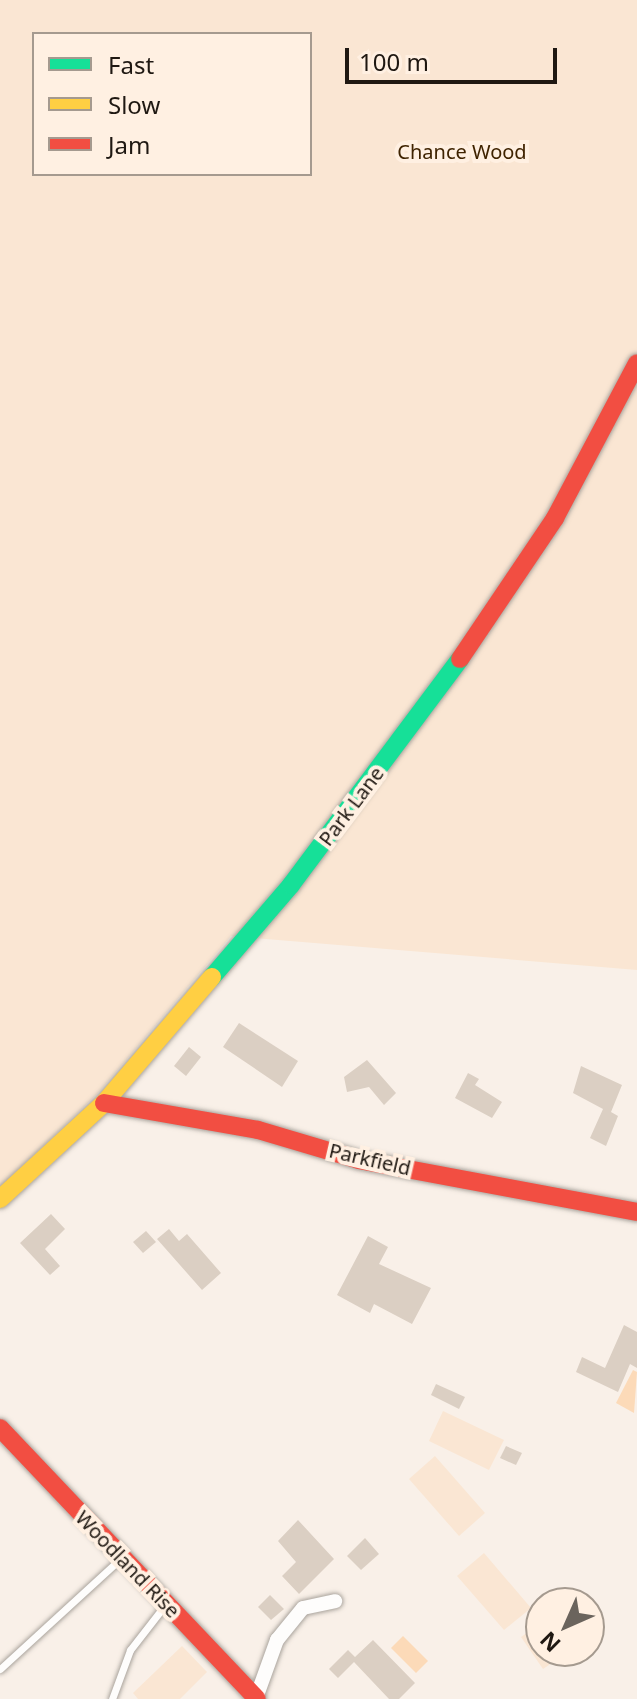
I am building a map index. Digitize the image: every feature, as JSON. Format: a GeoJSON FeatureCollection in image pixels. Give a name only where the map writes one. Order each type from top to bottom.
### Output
{"type":"FeatureCollection","features":[{"type":"Feature","properties":{"kind":"street","name":"Park Lane"},"geometry":{"type":"LineString","coordinates":[[0,1199],[104,1103],[291,885],[447,678],[555,518],[637,363]]}},
{"type":"Feature","properties":{"kind":"street","name":"Parkfield"},"geometry":{"type":"LineString","coordinates":[[104,1103],[258,1130],[359,1160],[637,1212]]}},
{"type":"Feature","properties":{"kind":"street","name":"Woodland Rise"},"geometry":{"type":"LineString","coordinates":[[2,1434],[256,1698]]}},
{"type":"Feature","properties":{"kind":"street"},"geometry":{"type":"LineString","coordinates":[[256,1698],[277,1640],[303,1608],[335,1601]]}},
{"type":"Feature","properties":{"kind":"lane"},"geometry":{"type":"LineString","coordinates":[[0,1669],[120,1559]]}},
{"type":"Feature","properties":{"kind":"lane"},"geometry":{"type":"LineString","coordinates":[[112,1699],[130,1650],[167,1603]]}},
{"type":"Feature","properties":{"kind":"green space","name":"Chance Wood"},"geometry":{"type":"Polygon","coordinates":[[[0,0],[637,0],[637,970],[231,936],[98,1093],[0,1187],[0,0]]]}},
{"type":"Feature","properties":{"kind":"green space"},"geometry":{"type":"Polygon","coordinates":[[[443,1411],[504,1440],[489,1470],[429,1441],[443,1411]]]}},
{"type":"Feature","properties":{"kind":"green space"},"geometry":{"type":"Polygon","coordinates":[[[435,1456],[485,1513],[459,1536],[409,1479],[435,1456]]]}},
{"type":"Feature","properties":{"kind":"green space"},"geometry":{"type":"Polygon","coordinates":[[[484,1553],[525,1601],[525,1613],[504,1630],[457,1576],[484,1553]]]}},
{"type":"Feature","properties":{"kind":"green space"},"geometry":{"type":"Polygon","coordinates":[[[182,1646],[207,1672],[180,1699],[138,1699],[133,1693],[182,1646]]]}},
{"type":"Feature","properties":{"kind":"shaded area"},"geometry":{"type":"Polygon","coordinates":[[[633,1370],[637,1372],[634,1413],[616,1403],[633,1370]]]}},
{"type":"Feature","properties":{"kind":"shaded area"},"geometry":{"type":"Polygon","coordinates":[[[403,1636],[428,1661],[416,1673],[391,1648],[403,1636]]]}},
{"type":"Feature","properties":{"kind":"building"},"geometry":{"type":"Polygon","coordinates":[[[239,1023],[298,1061],[282,1087],[223,1047],[239,1023]]]}},
{"type":"Feature","properties":{"kind":"building"},"geometry":{"type":"Polygon","coordinates":[[[189,1047],[201,1057],[186,1076],[174,1066],[189,1047]]]}},
{"type":"Feature","properties":{"kind":"building"},"geometry":{"type":"Polygon","coordinates":[[[367,1060],[396,1093],[384,1105],[369,1087],[347,1092],[344,1077],[367,1060]]]}},
{"type":"Feature","properties":{"kind":"building"},"geometry":{"type":"Polygon","coordinates":[[[581,1066],[622,1085],[611,1112],[618,1116],[606,1146],[590,1138],[603,1109],[573,1093],[581,1066]]]}},
{"type":"Feature","properties":{"kind":"building"},"geometry":{"type":"Polygon","coordinates":[[[468,1073],[479,1079],[475,1085],[502,1102],[492,1118],[455,1098],[468,1073]]]}},
{"type":"Feature","properties":{"kind":"building"},"geometry":{"type":"Polygon","coordinates":[[[51,1214],[65,1229],[45,1249],[60,1266],[50,1275],[20,1243],[51,1214]]]}},
{"type":"Feature","properties":{"kind":"building"},"geometry":{"type":"Polygon","coordinates":[[[169,1229],[179,1241],[187,1234],[221,1273],[202,1290],[157,1239],[169,1229]]]}},
{"type":"Feature","properties":{"kind":"building"},"geometry":{"type":"Polygon","coordinates":[[[146,1231],[156,1242],[143,1253],[133,1242],[146,1231]]]}},
{"type":"Feature","properties":{"kind":"building"},"geometry":{"type":"Polygon","coordinates":[[[368,1236],[388,1247],[379,1264],[431,1288],[412,1324],[374,1304],[370,1313],[337,1295],[368,1236]]]}},
{"type":"Feature","properties":{"kind":"building"},"geometry":{"type":"Polygon","coordinates":[[[624,1325],[637,1332],[637,1368],[630,1364],[618,1392],[576,1372],[582,1357],[605,1368],[624,1325]]]}},
{"type":"Feature","properties":{"kind":"building"},"geometry":{"type":"Polygon","coordinates":[[[436,1384],[465,1397],[459,1409],[431,1395],[436,1384]]]}},
{"type":"Feature","properties":{"kind":"building"},"geometry":{"type":"Polygon","coordinates":[[[506,1446],[522,1453],[516,1465],[500,1458],[506,1446]]]}},
{"type":"Feature","properties":{"kind":"building"},"geometry":{"type":"Polygon","coordinates":[[[298,1520],[334,1559],[299,1594],[282,1576],[296,1562],[278,1541],[298,1520]]]}},
{"type":"Feature","properties":{"kind":"building"},"geometry":{"type":"Polygon","coordinates":[[[365,1538],[379,1554],[361,1570],[347,1556],[365,1538]]]}},
{"type":"Feature","properties":{"kind":"building"},"geometry":{"type":"Polygon","coordinates":[[[270,1595],[284,1609],[271,1620],[258,1607],[270,1595]]]}},
{"type":"Feature","properties":{"kind":"building"},"geometry":{"type":"Polygon","coordinates":[[[373,1640],[415,1683],[399,1699],[389,1699],[354,1662],[338,1678],[329,1669],[348,1650],[355,1657],[373,1640]]]}},
{"type":"Feature","properties":{"kind":"traffic: fast"},"geometry":{"type":"LineString","coordinates":[[212,977],[291,885],[460,659]]}},
{"type":"Feature","properties":{"kind":"traffic: slow"},"geometry":{"type":"LineString","coordinates":[[0,1199],[104,1103],[212,977]]}},
{"type":"Feature","properties":{"kind":"traffic: jam"},"geometry":{"type":"LineString","coordinates":[[460,659],[555,518],[637,363]]}},
{"type":"Feature","properties":{"kind":"traffic: jam"},"geometry":{"type":"LineString","coordinates":[[104,1103],[258,1130],[359,1160],[637,1212]]}},
{"type":"Feature","properties":{"kind":"traffic: jam"},"geometry":{"type":"LineString","coordinates":[[0,1428],[257,1699]]}}]}
